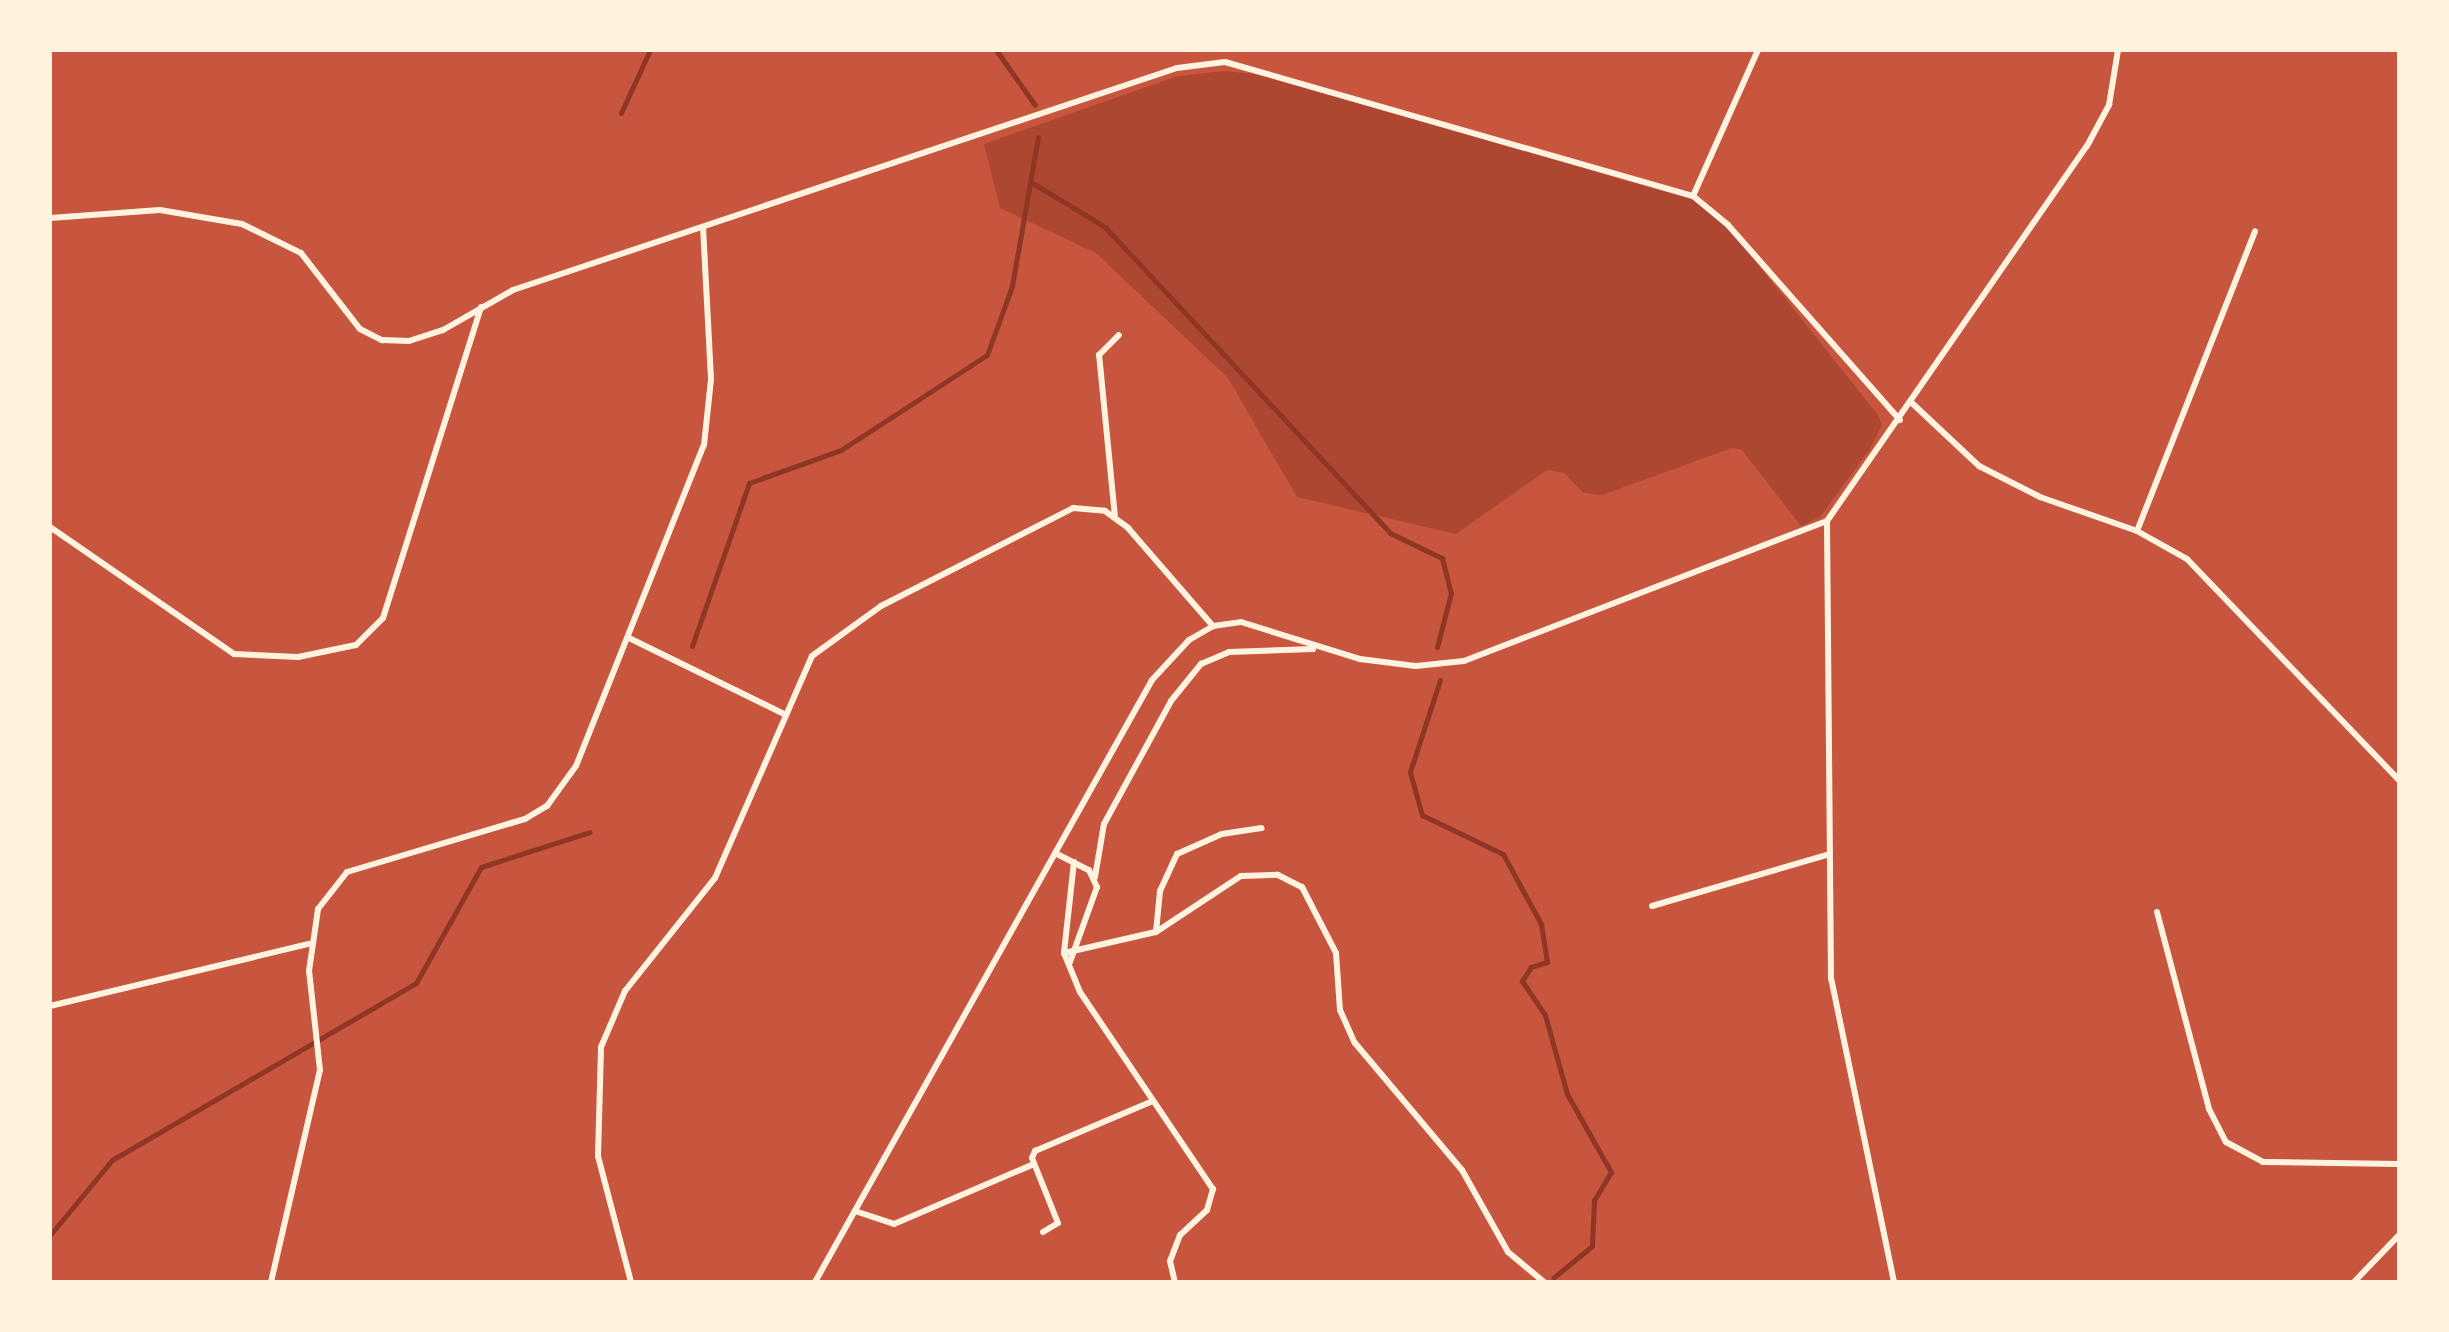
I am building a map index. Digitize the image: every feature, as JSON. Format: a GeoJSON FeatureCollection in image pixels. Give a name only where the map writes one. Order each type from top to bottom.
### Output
{"type":"FeatureCollection","features":[{"type":"Feature","properties":{"kind":"street"},"geometry":{"type":"LineString","coordinates":[[1693,196],[1758,50]]}},
{"type":"Feature","properties":{"kind":"street"},"geometry":{"type":"LineString","coordinates":[[1070,964],[1096,901],[1095,877],[1104,824],[1170,702],[1201,664],[1229,652],[1314,649],[1416,666],[1464,661],[1827,521],[1913,404],[2087,146],[2108,105],[2118,50]]}},
{"type":"Feature","properties":{"kind":"street"},"geometry":{"type":"LineString","coordinates":[[50,218],[171,210],[242,224],[295,248],[340,311],[382,340],[435,334],[482,307],[702,227],[1212,62],[1409,110],[1693,196],[1728,225],[1900,420]]}},
{"type":"Feature","properties":{"kind":"street"},"geometry":{"type":"LineString","coordinates":[[271,1282],[320,1070],[309,944],[318,909],[347,872],[502,830],[547,806],[576,766],[697,469],[710,415],[702,227]]}},
{"type":"Feature","properties":{"kind":"street"},"geometry":{"type":"LineString","coordinates":[[2138,531],[2255,232]]}},
{"type":"Feature","properties":{"kind":"street"},"geometry":{"type":"LineString","coordinates":[[50,528],[234,654],[298,657],[356,645],[383,618],[482,307]]}},
{"type":"Feature","properties":{"kind":"street"},"geometry":{"type":"LineString","coordinates":[[1115,518],[1099,355],[1119,335]]}},
{"type":"Feature","properties":{"kind":"street"},"geometry":{"type":"LineString","coordinates":[[1913,404],[1979,466],[2170,546],[2207,578],[2399,780]]}},
{"type":"Feature","properties":{"kind":"street"},"geometry":{"type":"LineString","coordinates":[[631,1282],[598,1156],[601,1048],[624,991],[716,878],[812,656],[881,606],[1057,514],[1089,507],[1115,518],[1213,626]]}},
{"type":"Feature","properties":{"kind":"street"},"geometry":{"type":"LineString","coordinates":[[1827,521],[1833,994],[1894,1282]]}},
{"type":"Feature","properties":{"kind":"street"},"geometry":{"type":"LineString","coordinates":[[815,1282],[1152,680],[1178,649],[1213,626],[1265,627],[1314,649]]}},
{"type":"Feature","properties":{"kind":"street"},"geometry":{"type":"LineString","coordinates":[[628,638],[786,714]]}},
{"type":"Feature","properties":{"kind":"street"},"geometry":{"type":"LineString","coordinates":[[1156,932],[1160,891],[1177,854],[1222,834],[1262,828]]}},
{"type":"Feature","properties":{"kind":"street"},"geometry":{"type":"LineString","coordinates":[[1054,853],[1095,877]]}},
{"type":"Feature","properties":{"kind":"street"},"geometry":{"type":"LineString","coordinates":[[1652,906],[1830,854]]}},
{"type":"Feature","properties":{"kind":"street"},"geometry":{"type":"LineString","coordinates":[[1074,862],[1064,952],[1094,1018],[1213,1189],[1207,1210],[1180,1235],[1170,1261],[1175,1282]]}},
{"type":"Feature","properties":{"kind":"street"},"geometry":{"type":"LineString","coordinates":[[1064,952],[1156,932],[1241,876],[1278,875],[1302,887],[1336,952],[1340,1010],[1355,1043],[1462,1170],[1508,1252],[1544,1282]]}},
{"type":"Feature","properties":{"kind":"street"},"geometry":{"type":"LineString","coordinates":[[2157,912],[2217,1130],[2252,1159],[2399,1164]]}},
{"type":"Feature","properties":{"kind":"street"},"geometry":{"type":"LineString","coordinates":[[50,1006],[309,944]]}},
{"type":"Feature","properties":{"kind":"street"},"geometry":{"type":"LineString","coordinates":[[1044,1232],[1058,1220],[1034,1164],[1038,1148],[1154,1101]]}},
{"type":"Feature","properties":{"kind":"street"},"geometry":{"type":"LineString","coordinates":[[854,1211],[894,1224],[1034,1164]]}},
{"type":"Feature","properties":{"kind":"street"},"geometry":{"type":"LineString","coordinates":[[2354,1282],[2399,1234]]}},
{"type":"Feature","properties":{"kind":"shaded area"},"geometry":{"type":"Polygon","coordinates":[[[1225,71],[1264,75],[1695,200],[1729,228],[1878,415],[1882,425],[1870,449],[1820,517],[1801,526],[1742,450],[1732,448],[1602,495],[1584,493],[1564,473],[1547,470],[1456,534],[1297,497],[1228,378],[1096,253],[1000,208],[984,144],[1178,76],[1225,71]]]}},
{"type":"Feature","properties":{"kind":"waterway"},"geometry":{"type":"LineString","coordinates":[[621,113],[650,50]]}},
{"type":"Feature","properties":{"kind":"waterway"},"geometry":{"type":"LineString","coordinates":[[996,50],[1035,105]]}},
{"type":"Feature","properties":{"kind":"waterway"},"geometry":{"type":"LineString","coordinates":[[692,646],[749,483],[841,450],[987,355],[1012,286],[1038,137]]}},
{"type":"Feature","properties":{"kind":"waterway"},"geometry":{"type":"LineString","coordinates":[[1031,182],[1105,227],[1390,533],[1442,558],[1451,593],[1437,647]]}},
{"type":"Feature","properties":{"kind":"waterway"},"geometry":{"type":"LineString","coordinates":[[1440,680],[1410,772],[1422,815],[1503,854],[1541,924],[1547,962],[1531,967],[1522,981],[1545,1015],[1567,1094],[1611,1172],[1594,1200],[1592,1246],[1553,1278]]}},
{"type":"Feature","properties":{"kind":"waterway"},"geometry":{"type":"LineString","coordinates":[[50,1235],[112,1160],[416,983],[481,867],[590,832]]}}]}
